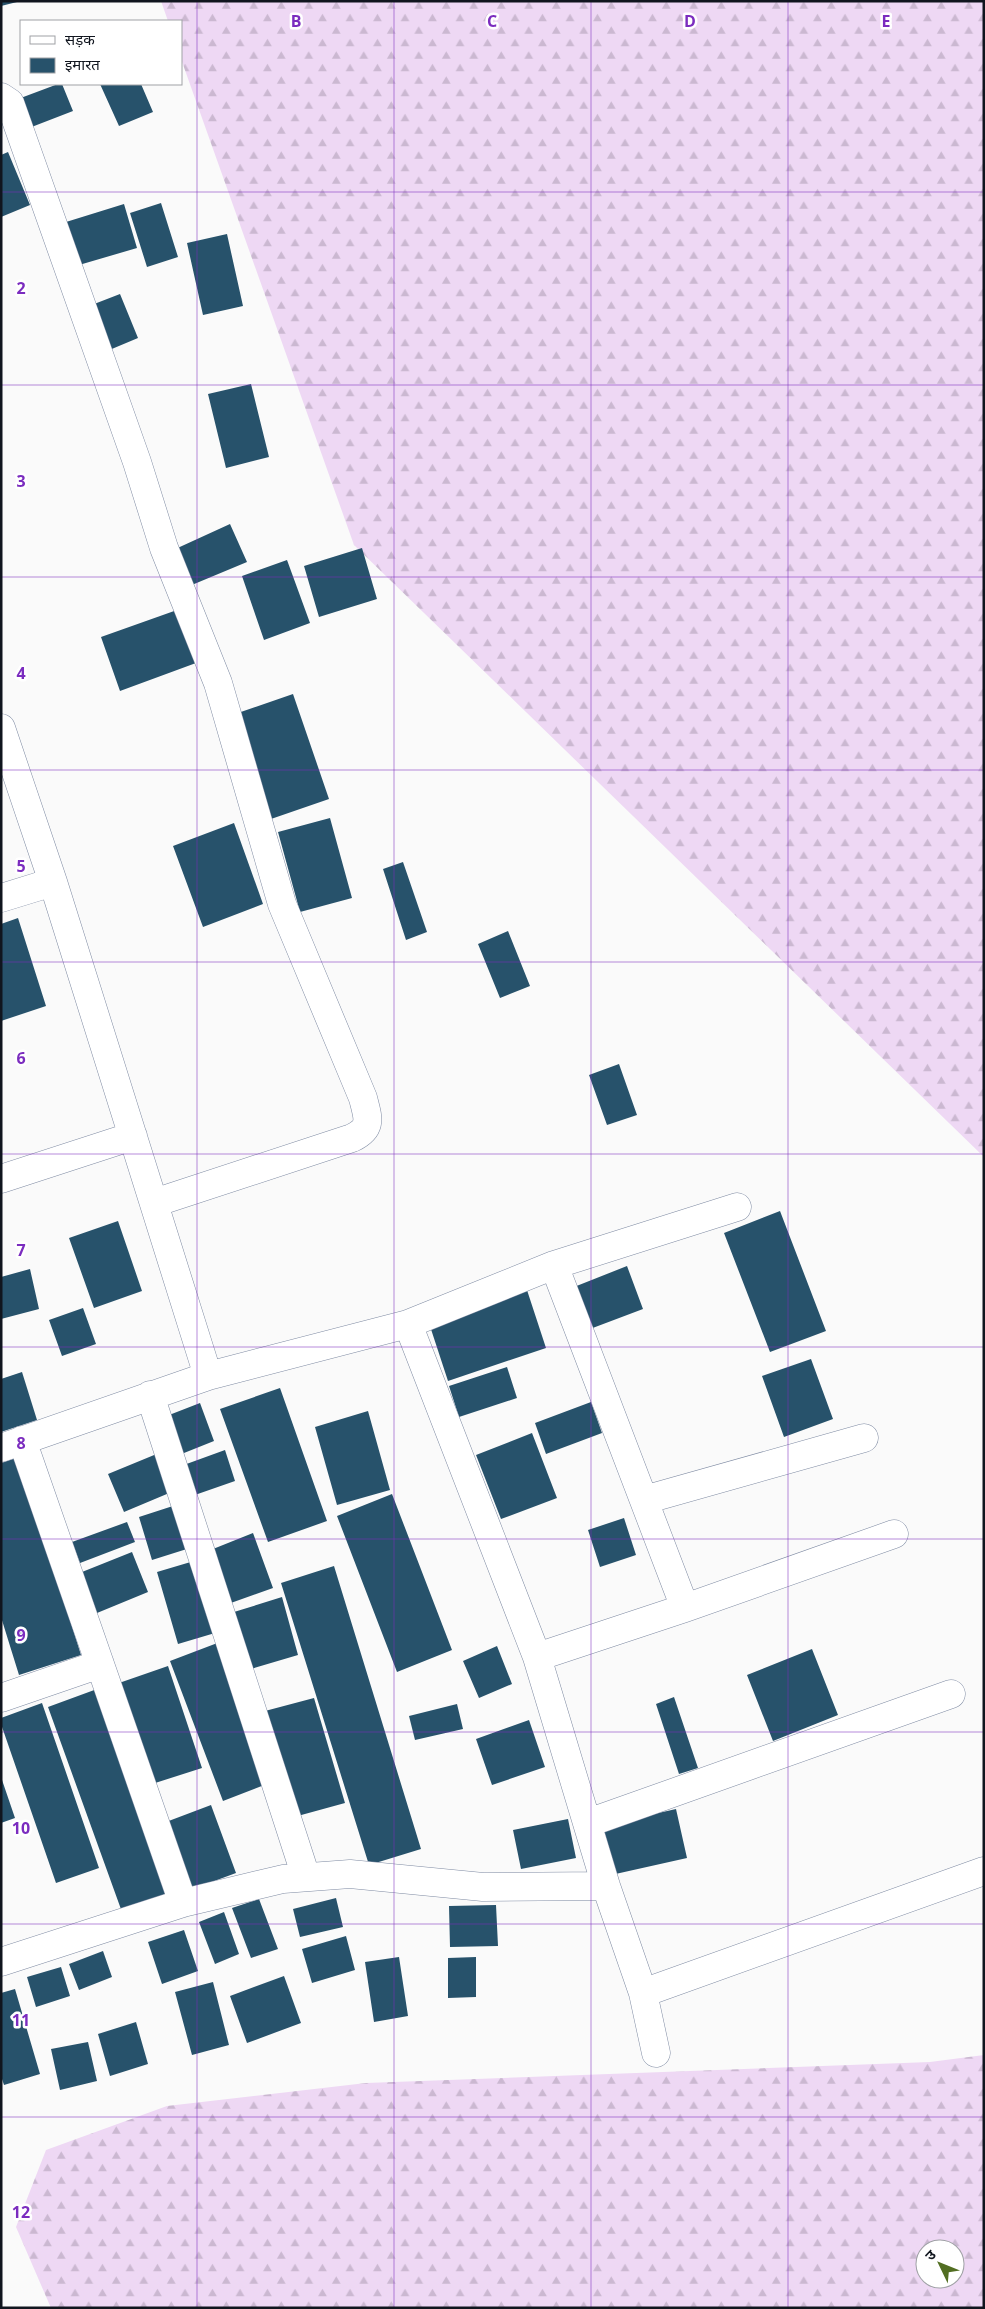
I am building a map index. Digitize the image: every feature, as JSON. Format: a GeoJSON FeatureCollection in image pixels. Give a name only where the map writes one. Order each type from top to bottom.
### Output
{"type":"FeatureCollection","features":[{"type":"Feature","properties":{"kind":"street"},"geometry":{"type":"LineString","coordinates":[[1,97],[10,103],[136,462],[164,548],[218,683],[282,904],[364,1098],[368,1116],[367,1127],[363,1133],[352,1138],[154,1203]]}},
{"type":"Feature","properties":{"kind":"street"},"geometry":{"type":"LineString","coordinates":[[1,728],[53,882],[208,1376]]}},
{"type":"Feature","properties":{"kind":"street"},"geometry":{"type":"LineString","coordinates":[[1,898],[53,882]]}},
{"type":"Feature","properties":{"kind":"street"},"geometry":{"type":"LineString","coordinates":[[1,1179],[133,1136]]}},
{"type":"Feature","properties":{"kind":"street"},"geometry":{"type":"LineString","coordinates":[[183,1903],[100,1664],[11,1444],[208,1376],[408,1324],[554,1264],[737,1207]]}},
{"type":"Feature","properties":{"kind":"street"},"geometry":{"type":"LineString","coordinates":[[554,1264],[686,1608]]}},
{"type":"Feature","properties":{"kind":"street"},"geometry":{"type":"LineString","coordinates":[[408,1324],[537,1657],[606,1886],[643,1993],[656,2053]]}},
{"type":"Feature","properties":{"kind":"street"},"geometry":{"type":"LineString","coordinates":[[150,1395],[306,1877]]}},
{"type":"Feature","properties":{"kind":"street"},"geometry":{"type":"LineString","coordinates":[[644,1500],[864,1438]]}},
{"type":"Feature","properties":{"kind":"street"},"geometry":{"type":"LineString","coordinates":[[537,1657],[686,1608],[894,1534]]}},
{"type":"Feature","properties":{"kind":"street"},"geometry":{"type":"LineString","coordinates":[[1,1698],[100,1664]]}},
{"type":"Feature","properties":{"kind":"street"},"geometry":{"type":"LineString","coordinates":[[588,1823],[951,1694]]}},
{"type":"Feature","properties":{"kind":"street"},"geometry":{"type":"LineString","coordinates":[[643,1993],[984,1871]]}},
{"type":"Feature","properties":{"kind":"street"},"geometry":{"type":"LineString","coordinates":[[1,1962],[183,1903],[283,1879],[350,1874],[483,1888],[606,1886]]}},
{"type":"Feature","properties":{"kind":"green space"},"geometry":{"type":"Polygon","coordinates":[[[161,1],[984,1],[984,1157],[354,545],[182,62],[182,20],[168,20],[161,1]]]}},
{"type":"Feature","properties":{"kind":"green space"},"geometry":{"type":"Polygon","coordinates":[[[984,2055],[984,2308],[51,2308],[16,2227],[46,2150],[167,2106],[366,2083],[930,2062],[984,2055]]]}},
{"type":"Feature","properties":{"kind":"building"},"geometry":{"type":"Polygon","coordinates":[[[1,1],[17,1],[17,2],[1,6],[1,1]]]}},
{"type":"Feature","properties":{"kind":"building"},"geometry":{"type":"Polygon","coordinates":[[[55,85],[62,85],[73,111],[29,128],[18,99],[55,85]]]}},
{"type":"Feature","properties":{"kind":"building"},"geometry":{"type":"Polygon","coordinates":[[[100,85],[141,85],[153,112],[119,126],[100,85]]]}},
{"type":"Feature","properties":{"kind":"building"},"geometry":{"type":"Polygon","coordinates":[[[8,152],[30,205],[1,217],[1,155],[8,152]]]}},
{"type":"Feature","properties":{"kind":"building"},"geometry":{"type":"Polygon","coordinates":[[[161,203],[178,257],[147,267],[130,213],[161,203]]]}},
{"type":"Feature","properties":{"kind":"building"},"geometry":{"type":"Polygon","coordinates":[[[124,204],[137,248],[79,265],[66,222],[124,204]]]}},
{"type":"Feature","properties":{"kind":"building"},"geometry":{"type":"Polygon","coordinates":[[[227,234],[243,306],[203,315],[187,243],[227,234]]]}},
{"type":"Feature","properties":{"kind":"building"},"geometry":{"type":"Polygon","coordinates":[[[120,294],[138,338],[107,351],[89,306],[120,294]]]}},
{"type":"Feature","properties":{"kind":"building"},"geometry":{"type":"Polygon","coordinates":[[[251,384],[269,457],[226,468],[208,394],[251,384]]]}},
{"type":"Feature","properties":{"kind":"building"},"geometry":{"type":"Polygon","coordinates":[[[230,524],[247,562],[187,587],[171,551],[230,524]]]}},
{"type":"Feature","properties":{"kind":"building"},"geometry":{"type":"Polygon","coordinates":[[[362,548],[377,599],[319,617],[304,566],[362,548]]]}},
{"type":"Feature","properties":{"kind":"building"},"geometry":{"type":"Polygon","coordinates":[[[287,560],[310,623],[264,640],[242,576],[287,560]]]}},
{"type":"Feature","properties":{"kind":"building"},"geometry":{"type":"Polygon","coordinates":[[[177,610],[196,663],[120,691],[101,637],[177,610]]]}},
{"type":"Feature","properties":{"kind":"building"},"geometry":{"type":"Polygon","coordinates":[[[293,694],[329,799],[271,819],[235,714],[293,694]]]}},
{"type":"Feature","properties":{"kind":"building"},"geometry":{"type":"Polygon","coordinates":[[[330,818],[352,898],[300,912],[278,832],[330,818]]]}},
{"type":"Feature","properties":{"kind":"building"},"geometry":{"type":"Polygon","coordinates":[[[234,823],[263,904],[203,927],[173,846],[234,823]]]}},
{"type":"Feature","properties":{"kind":"building"},"geometry":{"type":"Polygon","coordinates":[[[403,862],[427,932],[406,940],[383,869],[403,862]]]}},
{"type":"Feature","properties":{"kind":"building"},"geometry":{"type":"Polygon","coordinates":[[[18,918],[46,1006],[1,1021],[1,924],[18,918]]]}},
{"type":"Feature","properties":{"kind":"building"},"geometry":{"type":"Polygon","coordinates":[[[508,931],[530,986],[500,998],[478,944],[508,931]]]}},
{"type":"Feature","properties":{"kind":"building"},"geometry":{"type":"Polygon","coordinates":[[[619,1064],[637,1115],[607,1125],[589,1075],[619,1064]]]}},
{"type":"Feature","properties":{"kind":"building"},"geometry":{"type":"Polygon","coordinates":[[[780,1211],[826,1331],[770,1352],[724,1233],[780,1211]]]}},
{"type":"Feature","properties":{"kind":"building"},"geometry":{"type":"Polygon","coordinates":[[[118,1221],[142,1291],[94,1308],[69,1238],[118,1221]]]}},
{"type":"Feature","properties":{"kind":"building"},"geometry":{"type":"Polygon","coordinates":[[[627,1266],[643,1309],[590,1329],[574,1287],[627,1266]]]}},
{"type":"Feature","properties":{"kind":"building"},"geometry":{"type":"Polygon","coordinates":[[[30,1269],[39,1309],[1,1319],[1,1277],[30,1269]]]}},
{"type":"Feature","properties":{"kind":"building"},"geometry":{"type":"Polygon","coordinates":[[[525,1284],[546,1348],[448,1381],[427,1317],[525,1284]]]}},
{"type":"Feature","properties":{"kind":"building"},"geometry":{"type":"Polygon","coordinates":[[[83,1308],[96,1344],[62,1356],[49,1320],[83,1308]]]}},
{"type":"Feature","properties":{"kind":"building"},"geometry":{"type":"Polygon","coordinates":[[[811,1359],[833,1419],[784,1437],[762,1376],[811,1359]]]}},
{"type":"Feature","properties":{"kind":"building"},"geometry":{"type":"Polygon","coordinates":[[[507,1367],[517,1398],[459,1417],[449,1386],[507,1367]]]}},
{"type":"Feature","properties":{"kind":"building"},"geometry":{"type":"Polygon","coordinates":[[[22,1372],[37,1420],[1,1432],[1,1379],[22,1372]]]}},
{"type":"Feature","properties":{"kind":"building"},"geometry":{"type":"Polygon","coordinates":[[[280,1388],[327,1521],[268,1542],[220,1409],[280,1388]]]}},
{"type":"Feature","properties":{"kind":"building"},"geometry":{"type":"Polygon","coordinates":[[[591,1402],[602,1433],[546,1454],[535,1423],[591,1402]]]}},
{"type":"Feature","properties":{"kind":"building"},"geometry":{"type":"Polygon","coordinates":[[[200,1403],[214,1441],[179,1455],[164,1417],[200,1403]]]}},
{"type":"Feature","properties":{"kind":"building"},"geometry":{"type":"Polygon","coordinates":[[[368,1411],[390,1490],[337,1505],[315,1427],[368,1411]]]}},
{"type":"Feature","properties":{"kind":"building"},"geometry":{"type":"Polygon","coordinates":[[[532,1433],[557,1498],[501,1519],[476,1455],[532,1433]]]}},
{"type":"Feature","properties":{"kind":"building"},"geometry":{"type":"Polygon","coordinates":[[[225,1450],[235,1481],[192,1496],[181,1466],[225,1450]]]}},
{"type":"Feature","properties":{"kind":"building"},"geometry":{"type":"Polygon","coordinates":[[[159,1453],[174,1491],[124,1512],[108,1474],[159,1453]]]}},
{"type":"Feature","properties":{"kind":"building"},"geometry":{"type":"Polygon","coordinates":[[[19,1457],[81,1655],[19,1675],[1,1617],[1,1463],[19,1457]]]}},
{"type":"Feature","properties":{"kind":"building"},"geometry":{"type":"Polygon","coordinates":[[[392,1494],[452,1650],[397,1672],[337,1516],[392,1494]]]}},
{"type":"Feature","properties":{"kind":"building"},"geometry":{"type":"Polygon","coordinates":[[[176,1505],[190,1548],[152,1560],[139,1517],[176,1505]]]}},
{"type":"Feature","properties":{"kind":"building"},"geometry":{"type":"Polygon","coordinates":[[[624,1518],[636,1555],[600,1567],[588,1530],[624,1518]]]}},
{"type":"Feature","properties":{"kind":"building"},"geometry":{"type":"Polygon","coordinates":[[[127,1522],[135,1542],[80,1563],[72,1542],[127,1522]]]}},
{"type":"Feature","properties":{"kind":"building"},"geometry":{"type":"Polygon","coordinates":[[[253,1533],[273,1588],[228,1604],[208,1551],[253,1533]]]}},
{"type":"Feature","properties":{"kind":"building"},"geometry":{"type":"Polygon","coordinates":[[[132,1552],[148,1592],[97,1613],[82,1572],[132,1552]]]}},
{"type":"Feature","properties":{"kind":"building"},"geometry":{"type":"Polygon","coordinates":[[[194,1561],[215,1633],[178,1644],[157,1572],[194,1561]]]}},
{"type":"Feature","properties":{"kind":"building"},"geometry":{"type":"Polygon","coordinates":[[[334,1566],[421,1849],[369,1865],[281,1583],[334,1566]]]}},
{"type":"Feature","properties":{"kind":"building"},"geometry":{"type":"Polygon","coordinates":[[[282,1597],[298,1655],[251,1669],[234,1612],[282,1597]]]}},
{"type":"Feature","properties":{"kind":"building"},"geometry":{"type":"Polygon","coordinates":[[[220,1642],[272,1782],[223,1801],[170,1661],[220,1642]]]}},
{"type":"Feature","properties":{"kind":"building"},"geometry":{"type":"Polygon","coordinates":[[[497,1646],[512,1684],[479,1698],[463,1661],[497,1646]]]}},
{"type":"Feature","properties":{"kind":"building"},"geometry":{"type":"Polygon","coordinates":[[[812,1649],[838,1715],[773,1741],[747,1675],[812,1649]]]}},
{"type":"Feature","properties":{"kind":"building"},"geometry":{"type":"Polygon","coordinates":[[[168,1666],[202,1768],[152,1784],[119,1683],[168,1666]]]}},
{"type":"Feature","properties":{"kind":"building"},"geometry":{"type":"Polygon","coordinates":[[[97,1689],[171,1894],[122,1912],[48,1707],[97,1689]]]}},
{"type":"Feature","properties":{"kind":"building"},"geometry":{"type":"Polygon","coordinates":[[[674,1697],[698,1768],[679,1774],[656,1704],[674,1697]]]}},
{"type":"Feature","properties":{"kind":"building"},"geometry":{"type":"Polygon","coordinates":[[[314,1698],[345,1803],[294,1817],[265,1711],[314,1698]]]}},
{"type":"Feature","properties":{"kind":"building"},"geometry":{"type":"Polygon","coordinates":[[[42,1703],[99,1868],[56,1883],[1,1724],[1,1718],[42,1703]]]}},
{"type":"Feature","properties":{"kind":"building"},"geometry":{"type":"Polygon","coordinates":[[[457,1704],[463,1729],[415,1740],[409,1716],[457,1704]]]}},
{"type":"Feature","properties":{"kind":"building"},"geometry":{"type":"Polygon","coordinates":[[[529,1720],[545,1767],[492,1785],[476,1739],[529,1720]]]}},
{"type":"Feature","properties":{"kind":"building"},"geometry":{"type":"Polygon","coordinates":[[[1,1777],[15,1818],[1,1823],[1,1777]]]}},
{"type":"Feature","properties":{"kind":"building"},"geometry":{"type":"Polygon","coordinates":[[[211,1805],[236,1873],[190,1890],[166,1822],[211,1805]]]}},
{"type":"Feature","properties":{"kind":"building"},"geometry":{"type":"Polygon","coordinates":[[[676,1809],[687,1858],[611,1875],[601,1826],[676,1809]]]}},
{"type":"Feature","properties":{"kind":"building"},"geometry":{"type":"Polygon","coordinates":[[[568,1819],[576,1858],[521,1869],[513,1830],[568,1819]]]}},
{"type":"Feature","properties":{"kind":"building"},"geometry":{"type":"Polygon","coordinates":[[[336,1898],[343,1927],[300,1937],[293,1909],[336,1898]]]}},
{"type":"Feature","properties":{"kind":"building"},"geometry":{"type":"Polygon","coordinates":[[[259,1899],[278,1949],[251,1958],[232,1908],[259,1899]]]}},
{"type":"Feature","properties":{"kind":"building"},"geometry":{"type":"Polygon","coordinates":[[[496,1905],[498,1946],[450,1947],[449,1906],[496,1905]]]}},
{"type":"Feature","properties":{"kind":"building"},"geometry":{"type":"Polygon","coordinates":[[[224,1912],[239,1954],[215,1964],[199,1922],[224,1912]]]}},
{"type":"Feature","properties":{"kind":"building"},"geometry":{"type":"Polygon","coordinates":[[[184,1930],[198,1971],[162,1984],[148,1942],[184,1930]]]}},
{"type":"Feature","properties":{"kind":"building"},"geometry":{"type":"Polygon","coordinates":[[[346,1936],[355,1970],[312,1983],[302,1949],[346,1936]]]}},
{"type":"Feature","properties":{"kind":"building"},"geometry":{"type":"Polygon","coordinates":[[[103,1951],[112,1977],[79,1990],[69,1964],[103,1951]]]}},
{"type":"Feature","properties":{"kind":"building"},"geometry":{"type":"Polygon","coordinates":[[[399,1957],[408,2016],[374,2022],[365,1962],[399,1957]]]}},
{"type":"Feature","properties":{"kind":"building"},"geometry":{"type":"Polygon","coordinates":[[[476,1957],[476,1997],[448,1998],[448,1958],[476,1957]]]}},
{"type":"Feature","properties":{"kind":"building"},"geometry":{"type":"Polygon","coordinates":[[[61,1967],[70,1996],[36,2007],[27,1977],[61,1967]]]}},
{"type":"Feature","properties":{"kind":"building"},"geometry":{"type":"Polygon","coordinates":[[[284,1976],[301,2023],[247,2043],[230,1996],[284,1976]]]}},
{"type":"Feature","properties":{"kind":"building"},"geometry":{"type":"Polygon","coordinates":[[[213,1982],[229,2045],[192,2055],[175,1992],[213,1982]]]}},
{"type":"Feature","properties":{"kind":"building"},"geometry":{"type":"Polygon","coordinates":[[[15,1989],[40,2074],[4,2085],[1,2076],[1,1993],[15,1989]]]}},
{"type":"Feature","properties":{"kind":"building"},"geometry":{"type":"Polygon","coordinates":[[[136,2022],[148,2064],[110,2076],[98,2034],[136,2022]]]}},
{"type":"Feature","properties":{"kind":"building"},"geometry":{"type":"Polygon","coordinates":[[[88,2042],[97,2081],[60,2090],[51,2049],[88,2042]]]}}]}
